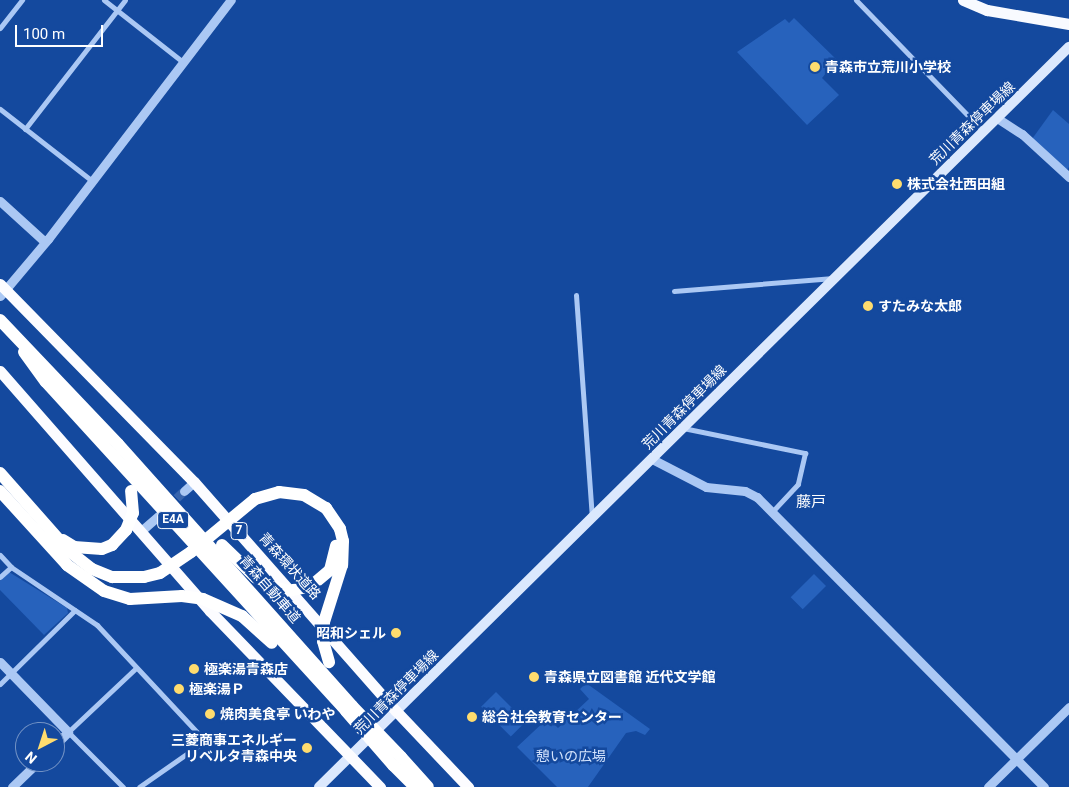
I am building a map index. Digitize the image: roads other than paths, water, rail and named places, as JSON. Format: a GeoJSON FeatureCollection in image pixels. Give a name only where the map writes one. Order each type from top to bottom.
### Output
{"type":"FeatureCollection","features":[{"type":"Feature","properties":{"kind":"highway","name":"青森環状道路"},"geometry":{"type":"LineString","coordinates":[[2,290],[194,482],[396,711],[468,787]]}},
{"type":"Feature","properties":{"kind":"highway","name":"青森自動車道"},"geometry":{"type":"LineString","coordinates":[[3,323],[349,708],[415,787]]}},
{"type":"Feature","properties":{"kind":"highway"},"geometry":{"type":"LineString","coordinates":[[0,371],[142,531],[210,611],[380,787]]}},
{"type":"Feature","properties":{"kind":"highway"},"geometry":{"type":"LineString","coordinates":[[57,536],[74,546],[102,549],[112,545],[126,530],[133,513],[131,491],[113,446]]}},
{"type":"Feature","properties":{"kind":"highway"},"geometry":{"type":"LineString","coordinates":[[0,491],[42,536],[86,573],[109,584],[144,584],[163,579],[194,558],[250,508],[273,499],[306,502],[325,517],[335,538],[335,560],[321,580],[312,586],[288,591],[255,577],[113,446]]}},
{"type":"Feature","properties":{"kind":"highway"},"geometry":{"type":"LineString","coordinates":[[0,473],[82,562],[130,599],[182,596],[203,599],[242,616],[349,708]]}},
{"type":"Feature","properties":{"kind":"highway"},"geometry":{"type":"LineString","coordinates":[[109,584],[160,573],[191,552],[254,499],[279,492],[304,495],[326,508],[340,529],[343,541],[342,565],[324,622],[323,641],[329,662],[349,708]]}},
{"type":"Feature","properties":{"kind":"highway","name":"青森自動車道"},"geometry":{"type":"LineString","coordinates":[[349,708],[380,736],[394,760],[428,787]]}},
{"type":"Feature","properties":{"kind":"main road"},"geometry":{"type":"LineString","coordinates":[[962,0],[987,10],[1069,24]]}},
{"type":"Feature","properties":{"kind":"main road","name":"荒川青森停車場線"},"geometry":{"type":"LineString","coordinates":[[319,787],[1069,47]]}},
{"type":"Feature","properties":{"kind":"street"},"geometry":{"type":"LineString","coordinates":[[0,28],[22,0]]}},
{"type":"Feature","properties":{"kind":"street"},"geometry":{"type":"LineString","coordinates":[[104,0],[184,63]]}},
{"type":"Feature","properties":{"kind":"street"},"geometry":{"type":"LineString","coordinates":[[25,129],[125,0]]}},
{"type":"Feature","properties":{"kind":"street"},"geometry":{"type":"LineString","coordinates":[[2,290],[46,242],[231,0]]}},
{"type":"Feature","properties":{"kind":"street"},"geometry":{"type":"LineString","coordinates":[[856,0],[983,131]]}},
{"type":"Feature","properties":{"kind":"street"},"geometry":{"type":"LineString","coordinates":[[0,109],[92,181]]}},
{"type":"Feature","properties":{"kind":"street"},"geometry":{"type":"LineString","coordinates":[[997,118],[1022,134],[1069,177]]}},
{"type":"Feature","properties":{"kind":"street"},"geometry":{"type":"LineString","coordinates":[[0,201],[46,242]]}},
{"type":"Feature","properties":{"kind":"street"},"geometry":{"type":"LineString","coordinates":[[674,291],[835,278]]}},
{"type":"Feature","properties":{"kind":"street"},"geometry":{"type":"LineString","coordinates":[[576,295],[592,518]]}},
{"type":"Feature","properties":{"kind":"street"},"geometry":{"type":"LineString","coordinates":[[683,428],[805,453],[798,484],[772,512]]}},
{"type":"Feature","properties":{"kind":"street"},"geometry":{"type":"LineString","coordinates":[[652,459],[706,487],[752,493],[1044,787]]}},
{"type":"Feature","properties":{"kind":"street"},"geometry":{"type":"LineString","coordinates":[[184,491],[194,482]]}},
{"type":"Feature","properties":{"kind":"street"},"geometry":{"type":"LineString","coordinates":[[142,531],[158,516]]}},
{"type":"Feature","properties":{"kind":"street"},"geometry":{"type":"LineString","coordinates":[[0,555],[11,567],[97,625],[204,741],[139,787]]}},
{"type":"Feature","properties":{"kind":"street"},"geometry":{"type":"LineString","coordinates":[[0,578],[11,567]]}},
{"type":"Feature","properties":{"kind":"street"},"geometry":{"type":"LineString","coordinates":[[0,684],[75,610]]}},
{"type":"Feature","properties":{"kind":"street"},"geometry":{"type":"LineString","coordinates":[[0,662],[124,787]]}},
{"type":"Feature","properties":{"kind":"street"},"geometry":{"type":"LineString","coordinates":[[65,735],[136,668]]}},
{"type":"Feature","properties":{"kind":"street"},"geometry":{"type":"LineString","coordinates":[[988,787],[1069,707]]}},
{"type":"Feature","properties":{"kind":"street"},"geometry":{"type":"LineString","coordinates":[[12,787],[28,772]]}},
{"type":"Feature","properties":{"kind":"tunnel"},"geometry":{"type":"LineString","coordinates":[[167,507],[184,491]]}},
{"type":"Feature","properties":{"kind":"place","name":"青森市立荒川小学校"},"geometry":{"type":"Point","coordinates":[815,67]}},
{"type":"Feature","properties":{"kind":"place","name":"株式会社西田組"},"geometry":{"type":"Point","coordinates":[897,184]}},
{"type":"Feature","properties":{"kind":"place","name":"すたみな太郎"},"geometry":{"type":"Point","coordinates":[868,306]}},
{"type":"Feature","properties":{"kind":"place","name":"昭和シェル"},"geometry":{"type":"Point","coordinates":[396,633]}},
{"type":"Feature","properties":{"kind":"place","name":"極楽湯青森店"},"geometry":{"type":"Point","coordinates":[194,669]}},
{"type":"Feature","properties":{"kind":"place","name":"青森県立図書館 近代文学館"},"geometry":{"type":"Point","coordinates":[534,677]}},
{"type":"Feature","properties":{"kind":"place","name":"極楽湯Ｐ"},"geometry":{"type":"Point","coordinates":[179,689]}},
{"type":"Feature","properties":{"kind":"place","name":"焼肉美食亭 いわや"},"geometry":{"type":"Point","coordinates":[210,714]}},
{"type":"Feature","properties":{"kind":"place","name":"総合社会教育センター"},"geometry":{"type":"Point","coordinates":[472,717]}},
{"type":"Feature","properties":{"kind":"place","name":"三菱商事エネルギー リベルタ青森中央"},"geometry":{"type":"Point","coordinates":[307,748]}},
{"type":"Feature","properties":{"kind":"district","name":"藤戸"},"geometry":{"type":"Point","coordinates":[811,503]}},
{"type":"Feature","properties":{"kind":"park label","name":"憩いの広場"},"geometry":{"type":"Point","coordinates":[571,756]}}]}
